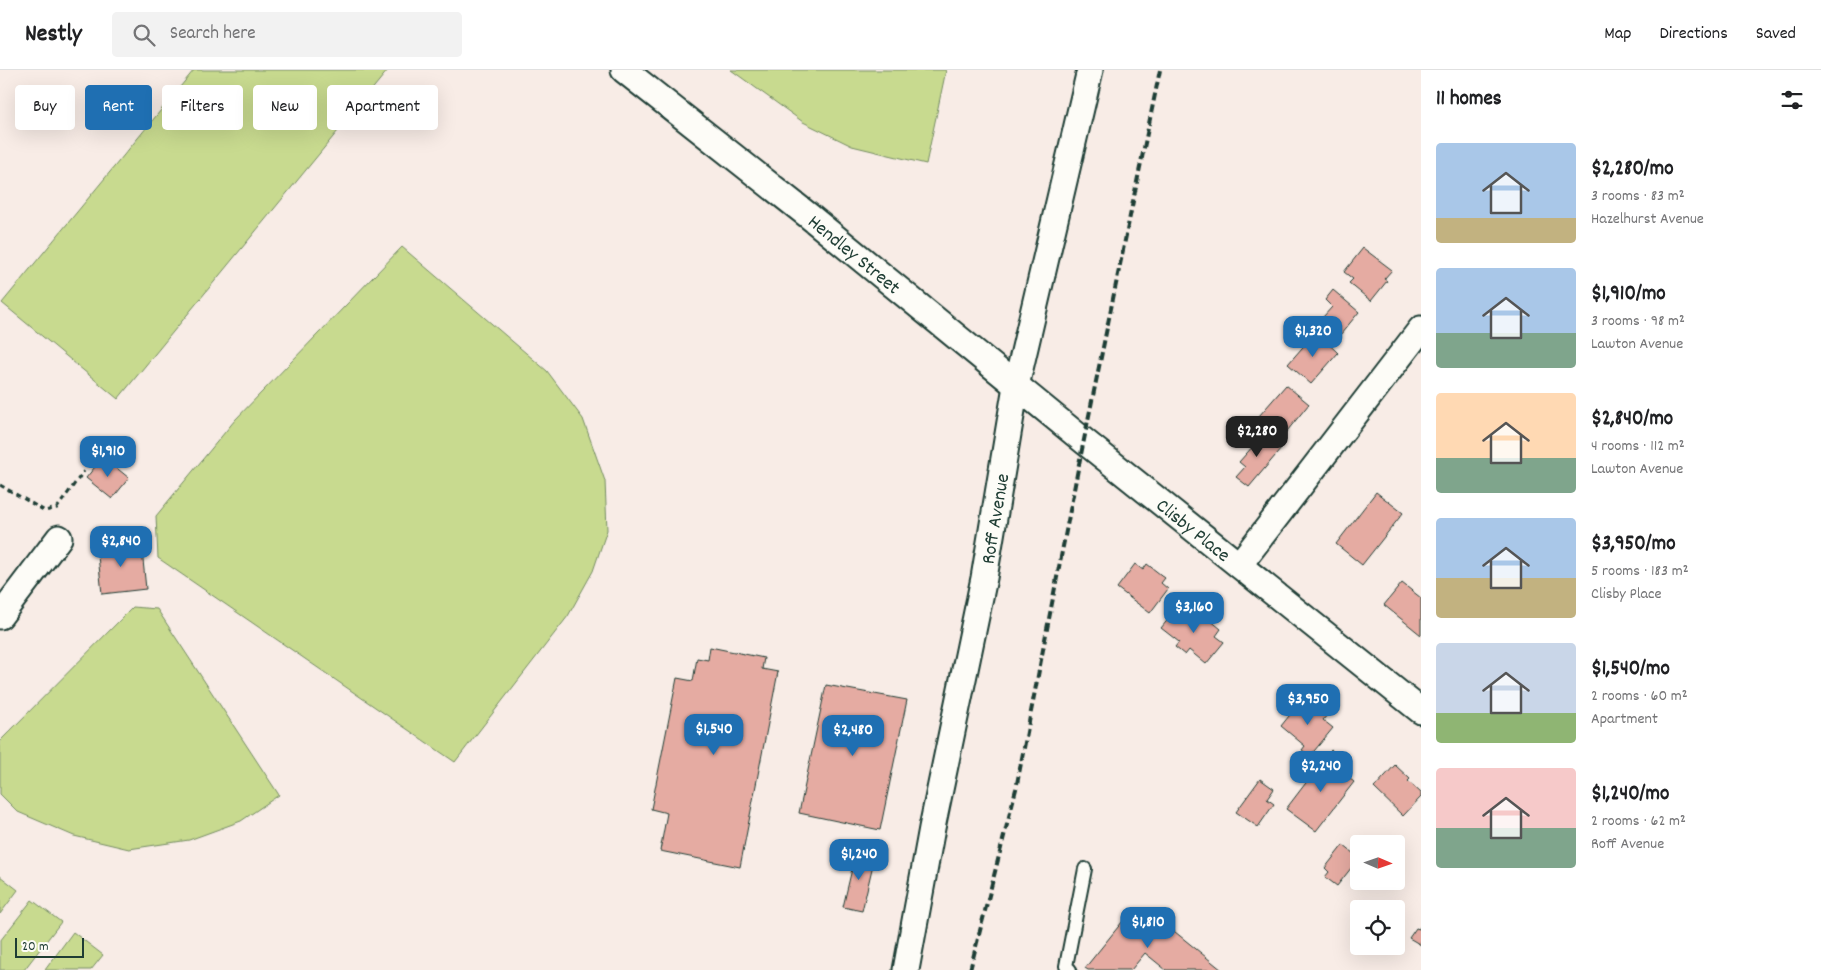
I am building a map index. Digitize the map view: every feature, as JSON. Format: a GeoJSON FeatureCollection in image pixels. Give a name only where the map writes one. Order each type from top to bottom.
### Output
{"type":"FeatureCollection","features":[{"type":"Feature","properties":{"kind":"street","name":"Hendley Street"},"geometry":{"type":"LineString","coordinates":[[624,70],[809,216],[1084,441]]}},
{"type":"Feature","properties":{"kind":"street","name":"Roff Avenue"},"geometry":{"type":"LineString","coordinates":[[906,970],[934,818],[984,578],[1016,386],[1090,70]]}},
{"type":"Feature","properties":{"kind":"street"},"geometry":{"type":"LineString","coordinates":[[1239,565],[1421,329]]}},
{"type":"Feature","properties":{"kind":"street","name":"Clisby Place"},"geometry":{"type":"LineString","coordinates":[[1084,441],[1421,711]]}},
{"type":"Feature","properties":{"kind":"street"},"geometry":{"type":"LineString","coordinates":[[0,616],[59,538]]}},
{"type":"Feature","properties":{"kind":"lane"},"geometry":{"type":"LineString","coordinates":[[1070,970],[1066,966],[1085,869]]}},
{"type":"Feature","properties":{"kind":"path"},"geometry":{"type":"LineString","coordinates":[[0,486],[45,512],[57,508],[84,471]]}},
{"type":"Feature","properties":{"kind":"green space"},"geometry":{"type":"Polygon","coordinates":[[[194,70],[388,70],[376,85],[327,85],[327,130],[339,130],[118,399],[2,303],[145,130],[152,130],[152,121],[162,109],[162,130],[243,130],[243,85],[182,85],[194,70]]]}},
{"type":"Feature","properties":{"kind":"green space"},"geometry":{"type":"Polygon","coordinates":[[[731,70],[946,70],[926,164],[852,146],[803,122],[731,70]]]}},
{"type":"Feature","properties":{"kind":"green space"},"geometry":{"type":"Polygon","coordinates":[[[402,247],[547,371],[583,419],[605,481],[607,530],[593,571],[568,616],[455,762],[158,558],[156,516],[235,420],[402,247]]]}},
{"type":"Feature","properties":{"kind":"green space"},"geometry":{"type":"Polygon","coordinates":[[[133,607],[157,609],[279,795],[241,821],[189,840],[129,849],[74,836],[18,812],[0,794],[0,741],[133,607]]]}},
{"type":"Feature","properties":{"kind":"green space"},"geometry":{"type":"Polygon","coordinates":[[[0,876],[18,890],[0,914],[0,876]]]}},
{"type":"Feature","properties":{"kind":"green space"},"geometry":{"type":"Polygon","coordinates":[[[32,900],[61,922],[24,970],[0,970],[0,941],[32,900]]]}},
{"type":"Feature","properties":{"kind":"green space"},"geometry":{"type":"Polygon","coordinates":[[[73,932],[103,955],[91,970],[45,970],[73,932]]]}},
{"type":"Feature","properties":{"kind":"building"},"geometry":{"type":"Polygon","coordinates":[[[1363,248],[1392,270],[1384,279],[1387,281],[1371,301],[1349,283],[1353,279],[1344,272],[1363,248]]]}},
{"type":"Feature","properties":{"kind":"building"},"geometry":{"type":"Polygon","coordinates":[[[1333,290],[1359,312],[1336,340],[1320,327],[1326,320],[1323,317],[1332,307],[1325,300],[1333,290]]]}},
{"type":"Feature","properties":{"kind":"building"},"geometry":{"type":"Polygon","coordinates":[[[1316,332],[1338,353],[1311,384],[1288,364],[1316,332]]]}},
{"type":"Feature","properties":{"kind":"building"},"geometry":{"type":"Polygon","coordinates":[[[1286,385],[1309,404],[1283,436],[1259,416],[1286,385]]]}},
{"type":"Feature","properties":{"kind":"building"},"geometry":{"type":"Polygon","coordinates":[[[1259,430],[1281,449],[1249,487],[1236,477],[1245,467],[1239,462],[1254,445],[1250,441],[1259,430]]]}},
{"type":"Feature","properties":{"kind":"building"},"geometry":{"type":"Polygon","coordinates":[[[103,457],[129,478],[112,499],[86,478],[103,457]]]}},
{"type":"Feature","properties":{"kind":"building"},"geometry":{"type":"Polygon","coordinates":[[[1376,492],[1403,513],[1362,565],[1336,544],[1376,492]]]}},
{"type":"Feature","properties":{"kind":"building"},"geometry":{"type":"Polygon","coordinates":[[[141,541],[146,589],[102,594],[97,546],[141,541]]]}},
{"type":"Feature","properties":{"kind":"building"},"geometry":{"type":"Polygon","coordinates":[[[1135,564],[1143,570],[1147,564],[1165,578],[1161,583],[1168,589],[1150,613],[1117,588],[1135,564]]]}},
{"type":"Feature","properties":{"kind":"building"},"geometry":{"type":"Polygon","coordinates":[[[1402,583],[1421,598],[1421,635],[1384,605],[1402,583]]]}},
{"type":"Feature","properties":{"kind":"building"},"geometry":{"type":"Polygon","coordinates":[[[1180,605],[1193,616],[1198,610],[1221,629],[1216,636],[1224,642],[1206,664],[1189,650],[1185,655],[1175,647],[1179,642],[1161,628],[1180,605]]]}},
{"type":"Feature","properties":{"kind":"building"},"geometry":{"type":"Polygon","coordinates":[[[710,647],[764,658],[762,669],[778,672],[740,867],[660,851],[667,813],[651,809],[677,678],[693,681],[697,658],[708,660],[710,647]]]}},
{"type":"Feature","properties":{"kind":"building"},"geometry":{"type":"Polygon","coordinates":[[[826,685],[907,700],[880,830],[799,813],[826,685]]]}},
{"type":"Feature","properties":{"kind":"building"},"geometry":{"type":"Polygon","coordinates":[[[1301,701],[1309,707],[1313,701],[1328,714],[1323,720],[1333,728],[1310,756],[1302,750],[1305,746],[1281,726],[1301,701]]]}},
{"type":"Feature","properties":{"kind":"building"},"geometry":{"type":"Polygon","coordinates":[[[1331,750],[1343,759],[1336,768],[1354,782],[1316,831],[1286,809],[1331,750]]]}},
{"type":"Feature","properties":{"kind":"building"},"geometry":{"type":"Polygon","coordinates":[[[1395,765],[1421,793],[1421,797],[1403,816],[1374,788],[1395,765]]]}},
{"type":"Feature","properties":{"kind":"building"},"geometry":{"type":"Polygon","coordinates":[[[1260,779],[1274,789],[1267,799],[1274,804],[1258,827],[1236,812],[1260,779]]]}},
{"type":"Feature","properties":{"kind":"building"},"geometry":{"type":"Polygon","coordinates":[[[1343,845],[1350,851],[1350,869],[1337,886],[1325,877],[1329,872],[1325,868],[1343,845]]]}},
{"type":"Feature","properties":{"kind":"building"},"geometry":{"type":"Polygon","coordinates":[[[856,852],[875,856],[862,911],[843,907],[856,852]]]}},
{"type":"Feature","properties":{"kind":"building"},"geometry":{"type":"Polygon","coordinates":[[[1131,911],[1157,932],[1164,923],[1222,970],[1166,970],[1145,953],[1131,970],[1088,970],[1085,968],[1131,911]]]}},
{"type":"Feature","properties":{"kind":"building"},"geometry":{"type":"Polygon","coordinates":[[[1421,925],[1421,945],[1409,938],[1416,928],[1419,929],[1421,925]]]}},
{"type":"Feature","properties":{"kind":"railway"},"geometry":{"type":"LineString","coordinates":[[970,970],[1016,789],[1078,469],[1160,70]]}}]}
